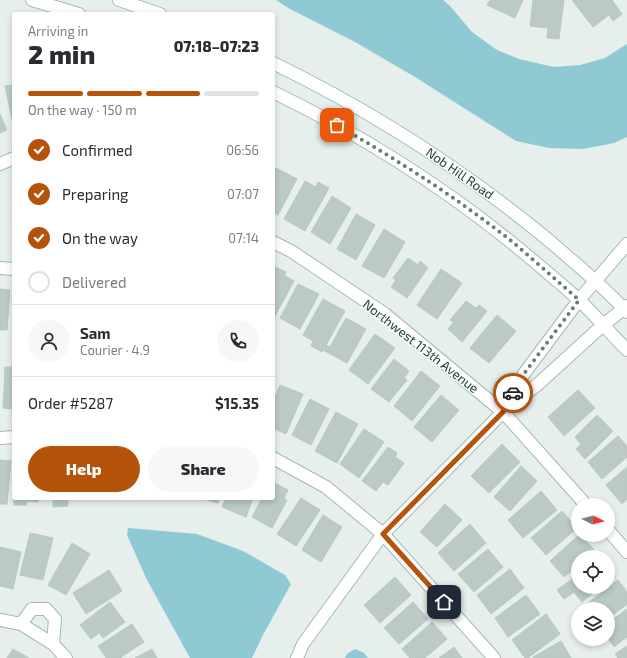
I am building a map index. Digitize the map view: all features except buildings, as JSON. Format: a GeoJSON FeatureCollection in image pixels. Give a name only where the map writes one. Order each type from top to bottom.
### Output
{"type":"FeatureCollection","features":[{"type":"Feature","properties":{"kind":"street"},"geometry":{"type":"LineString","coordinates":[[32,0],[73,12]]}},
{"type":"Feature","properties":{"kind":"street"},"geometry":{"type":"LineString","coordinates":[[118,0],[154,12]]}},
{"type":"Feature","properties":{"kind":"street","name":"Nob Hill Road"},"geometry":{"type":"LineString","coordinates":[[275,64],[320,86],[393,128],[462,174],[527,223],[596,280],[626,309]]}},
{"type":"Feature","properties":{"kind":"street","name":"Nob Hill Road"},"geometry":{"type":"LineString","coordinates":[[275,93],[311,110],[377,148],[452,197],[510,241],[579,300],[627,350]]}},
{"type":"Feature","properties":{"kind":"street"},"geometry":{"type":"LineString","coordinates":[[0,164],[12,159]]}},
{"type":"Feature","properties":{"kind":"street","name":"Northwest 113th Avenue"},"geometry":{"type":"LineString","coordinates":[[275,243],[291,251],[385,314],[503,412],[580,498]]}},
{"type":"Feature","properties":{"kind":"street"},"geometry":{"type":"LineString","coordinates":[[503,412],[523,375],[579,300],[627,244]]}},
{"type":"Feature","properties":{"kind":"street"},"geometry":{"type":"LineString","coordinates":[[0,268],[12,269]]}},
{"type":"Feature","properties":{"kind":"street"},"geometry":{"type":"LineString","coordinates":[[297,658],[303,644],[383,534],[503,412],[536,385],[603,325],[626,309]]}},
{"type":"Feature","properties":{"kind":"street"},"geometry":{"type":"LineString","coordinates":[[0,438],[12,437]]}},
{"type":"Feature","properties":{"kind":"street"},"geometry":{"type":"LineString","coordinates":[[275,459],[326,487],[383,534],[494,658]]}},
{"type":"Feature","properties":{"kind":"street"},"geometry":{"type":"LineString","coordinates":[[615,538],[627,552]]}},
{"type":"Feature","properties":{"kind":"street"},"geometry":{"type":"LineString","coordinates":[[22,624],[32,609],[46,609],[55,619],[53,644]]}},
{"type":"Feature","properties":{"kind":"street"},"geometry":{"type":"LineString","coordinates":[[0,620],[22,624],[53,644],[66,658]]}},
{"type":"Feature","properties":{"kind":"water"},"geometry":{"type":"Polygon","coordinates":[[[276,0],[443,0],[472,32],[497,50],[519,59],[554,67],[580,65],[605,58],[627,44],[627,137],[614,143],[583,149],[549,148],[516,141],[415,77],[355,42],[290,9],[276,0]]]}},
{"type":"Feature","properties":{"kind":"water"},"geometry":{"type":"Polygon","coordinates":[[[128,528],[197,534],[243,551],[285,575],[291,584],[252,658],[190,658],[147,580],[127,535],[128,528]]]}},
{"type":"Feature","properties":{"kind":"water"},"geometry":{"type":"Polygon","coordinates":[[[355,649],[364,653],[368,658],[345,658],[347,654],[355,649]]]}},
{"type":"Feature","properties":{"kind":"way so far"},"geometry":{"type":"LineString","coordinates":[[337,125],[377,148],[452,197],[510,241],[579,300],[523,375],[513,393]]}},
{"type":"Feature","properties":{"kind":"route"},"geometry":{"type":"LineString","coordinates":[[444,602],[383,534],[503,412],[513,393]]}}]}
